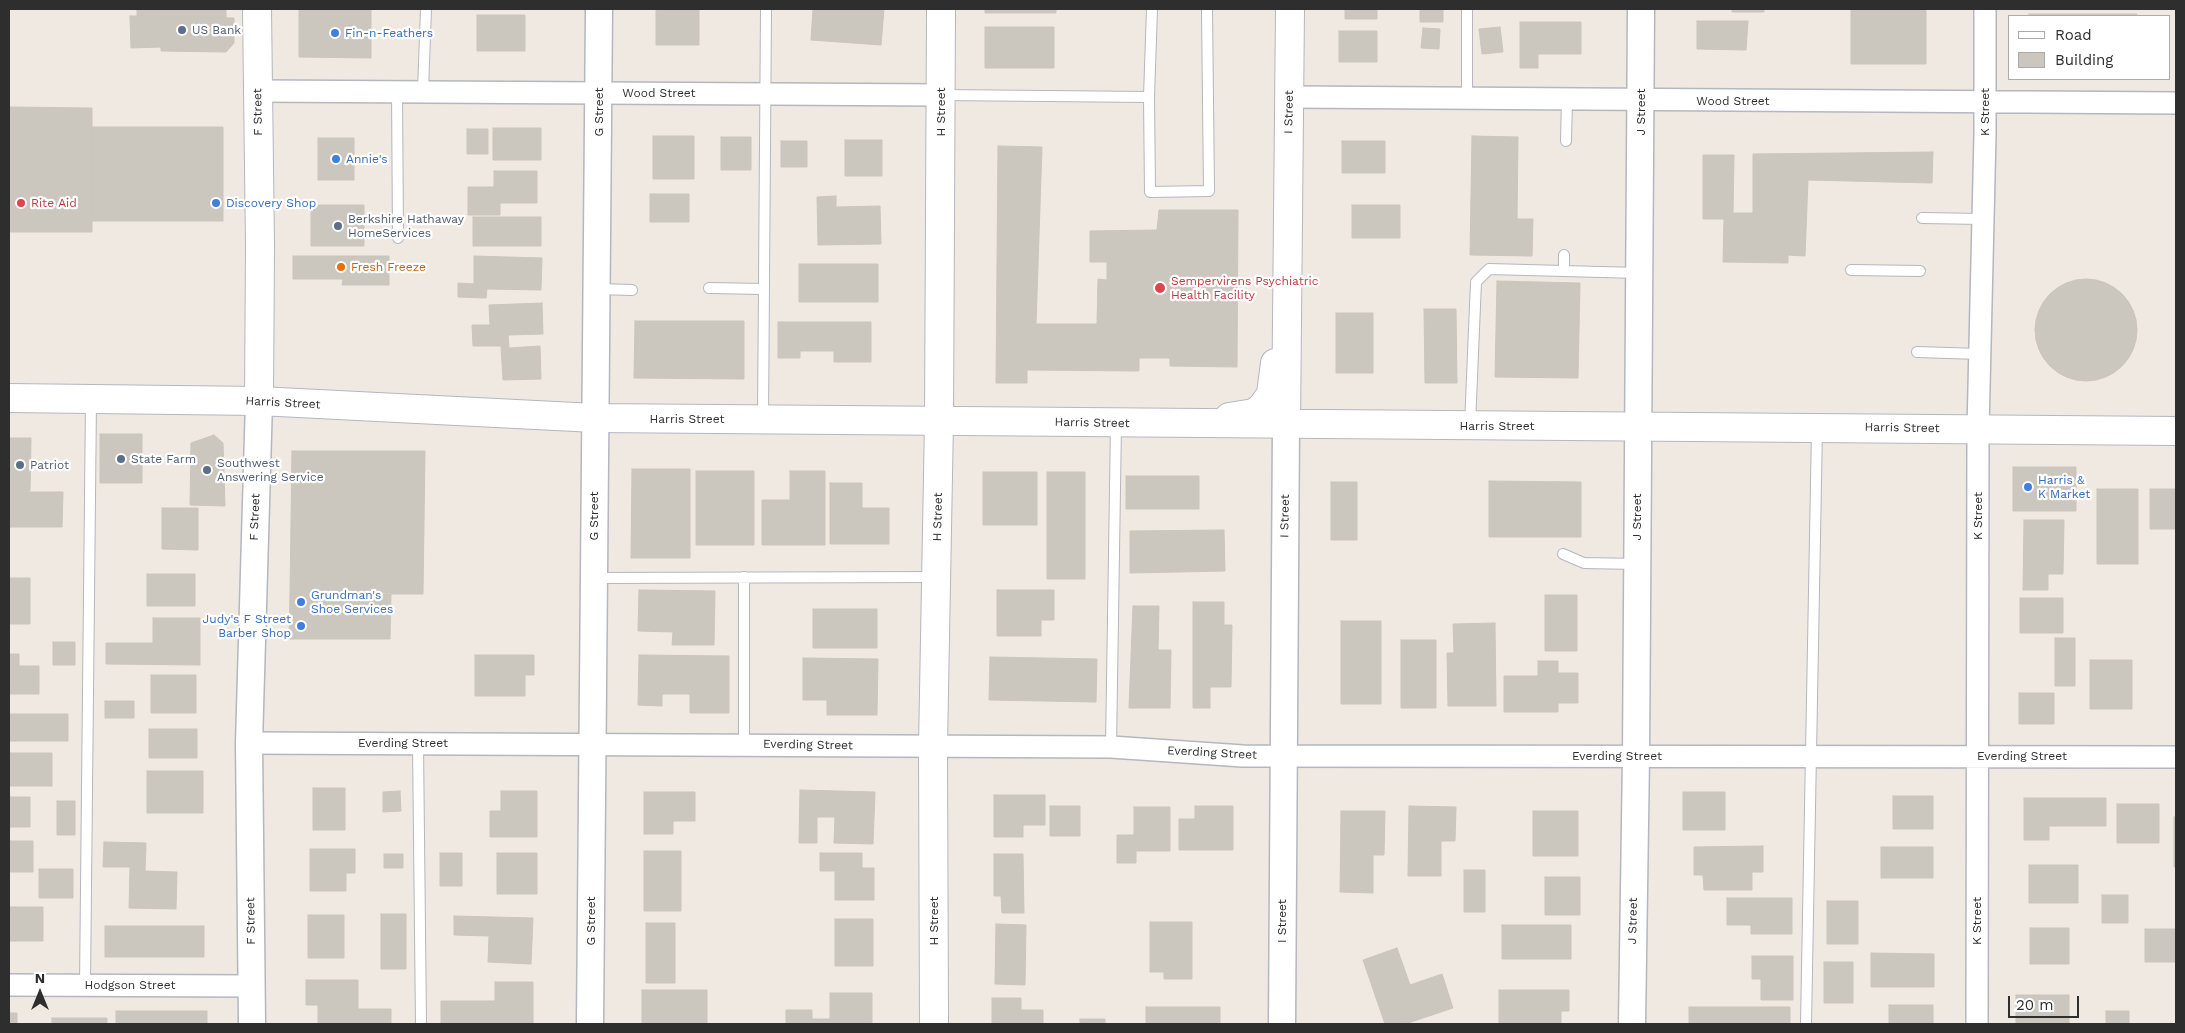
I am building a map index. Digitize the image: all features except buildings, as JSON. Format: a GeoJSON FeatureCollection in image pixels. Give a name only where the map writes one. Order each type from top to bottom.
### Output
{"type":"FeatureCollection","features":[{"type":"Feature","properties":{"kind":"main road","name":"F Street"},"geometry":{"type":"LineString","coordinates":[[258,9],[259,401]]}},
{"type":"Feature","properties":{"kind":"main road","name":"H Street"},"geometry":{"type":"LineString","coordinates":[[934,1024],[933,746],[939,421],[942,9]]}},
{"type":"Feature","properties":{"kind":"main road","name":"I Street"},"geometry":{"type":"LineString","coordinates":[[1286,425],[1290,9]]}},
{"type":"Feature","properties":{"kind":"main road"},"geometry":{"type":"LineString","coordinates":[[1209,424],[1238,414],[1254,413],[1262,407],[1271,394],[1275,372],[1277,334],[1287,312]]}},
{"type":"Feature","properties":{"kind":"main road","name":"Harris Street"},"geometry":{"type":"LineString","coordinates":[[9,398],[259,401],[595,418],[2176,431]]}},
{"type":"Feature","properties":{"kind":"street","name":"G Street"},"geometry":{"type":"LineString","coordinates":[[590,1024],[599,9]]}},
{"type":"Feature","properties":{"kind":"street","name":"J Street"},"geometry":{"type":"LineString","coordinates":[[1632,1024],[1636,756],[1641,9]]}},
{"type":"Feature","properties":{"kind":"street","name":"K Street"},"geometry":{"type":"LineString","coordinates":[[1977,1024],[1978,429],[1985,101],[1985,9]]}},
{"type":"Feature","properties":{"kind":"street","name":"Wood Street"},"geometry":{"type":"LineString","coordinates":[[258,91],[423,90],[941,95]]}},
{"type":"Feature","properties":{"kind":"street","name":"Wood Street"},"geometry":{"type":"LineString","coordinates":[[1290,97],[2176,103]]}},
{"type":"Feature","properties":{"kind":"street","name":"F Street"},"geometry":{"type":"LineString","coordinates":[[252,1024],[249,743],[259,401]]}},
{"type":"Feature","properties":{"kind":"street","name":"I Street"},"geometry":{"type":"LineString","coordinates":[[1282,1024],[1286,425]]}},
{"type":"Feature","properties":{"kind":"street","name":"Everding Street"},"geometry":{"type":"LineString","coordinates":[[249,743],[1111,747],[1243,756],[1976,755],[2176,757]]}},
{"type":"Feature","properties":{"kind":"street","name":"Hodgson Street"},"geometry":{"type":"LineString","coordinates":[[9,985],[251,986]]}},
{"type":"Feature","properties":{"kind":"lane"},"geometry":{"type":"LineString","coordinates":[[423,90],[426,9]]}},
{"type":"Feature","properties":{"kind":"lane"},"geometry":{"type":"LineString","coordinates":[[763,419],[766,9]]}},
{"type":"Feature","properties":{"kind":"lane"},"geometry":{"type":"LineString","coordinates":[[1152,9],[1150,192],[1209,191],[1207,9]]}},
{"type":"Feature","properties":{"kind":"lane"},"geometry":{"type":"LineString","coordinates":[[1467,9],[1467,99]]}},
{"type":"Feature","properties":{"kind":"lane"},"geometry":{"type":"LineString","coordinates":[[397,90],[398,238]]}},
{"type":"Feature","properties":{"kind":"lane"},"geometry":{"type":"LineString","coordinates":[[941,95],[1150,98]]}},
{"type":"Feature","properties":{"kind":"lane"},"geometry":{"type":"LineString","coordinates":[[1566,141],[1567,100]]}},
{"type":"Feature","properties":{"kind":"lane"},"geometry":{"type":"LineString","coordinates":[[1922,218],[1983,219]]}},
{"type":"Feature","properties":{"kind":"lane"},"geometry":{"type":"LineString","coordinates":[[1564,255],[1564,270]]}},
{"type":"Feature","properties":{"kind":"lane"},"geometry":{"type":"LineString","coordinates":[[1470,426],[1476,282],[1489,269],[1639,273]]}},
{"type":"Feature","properties":{"kind":"lane"},"geometry":{"type":"LineString","coordinates":[[1850,270],[1920,271]]}},
{"type":"Feature","properties":{"kind":"lane"},"geometry":{"type":"LineString","coordinates":[[709,288],[764,289]]}},
{"type":"Feature","properties":{"kind":"lane"},"geometry":{"type":"LineString","coordinates":[[596,289],[632,290]]}},
{"type":"Feature","properties":{"kind":"lane"},"geometry":{"type":"LineString","coordinates":[[1918,352],[1980,354]]}},
{"type":"Feature","properties":{"kind":"lane"},"geometry":{"type":"LineString","coordinates":[[85,985],[91,399]]}},
{"type":"Feature","properties":{"kind":"lane"},"geometry":{"type":"LineString","coordinates":[[1111,747],[1116,423]]}},
{"type":"Feature","properties":{"kind":"lane"},"geometry":{"type":"LineString","coordinates":[[1806,1024],[1817,428]]}},
{"type":"Feature","properties":{"kind":"lane"},"geometry":{"type":"LineString","coordinates":[[1563,554],[1584,563],[1636,564]]}},
{"type":"Feature","properties":{"kind":"lane"},"geometry":{"type":"LineString","coordinates":[[744,577],[744,745]]}},
{"type":"Feature","properties":{"kind":"lane"},"geometry":{"type":"LineString","coordinates":[[593,578],[936,577]]}},
{"type":"Feature","properties":{"kind":"lane"},"geometry":{"type":"LineString","coordinates":[[418,743],[422,1024]]}},
{"type":"Feature","properties":{"kind":"place","name":"US Bank"},"geometry":{"type":"Point","coordinates":[182,30]}},
{"type":"Feature","properties":{"kind":"place","name":"Fin-n-Feathers"},"geometry":{"type":"Point","coordinates":[335,33]}},
{"type":"Feature","properties":{"kind":"place","name":"Annie's"},"geometry":{"type":"Point","coordinates":[336,159]}},
{"type":"Feature","properties":{"kind":"place","name":"Rite Aid"},"geometry":{"type":"Point","coordinates":[21,203]}},
{"type":"Feature","properties":{"kind":"place","name":"Discovery Shop"},"geometry":{"type":"Point","coordinates":[216,203]}},
{"type":"Feature","properties":{"kind":"place","name":"Berkshire Hathaway HomeServices"},"geometry":{"type":"Point","coordinates":[338,226]}},
{"type":"Feature","properties":{"kind":"place","name":"Fresh Freeze"},"geometry":{"type":"Point","coordinates":[341,267]}},
{"type":"Feature","properties":{"kind":"place","name":"Sempervirens Psychiatric Health Facility"},"geometry":{"type":"Point","coordinates":[1160,288]}},
{"type":"Feature","properties":{"kind":"place","name":"State Farm"},"geometry":{"type":"Point","coordinates":[121,459]}},
{"type":"Feature","properties":{"kind":"place","name":"Patriot"},"geometry":{"type":"Point","coordinates":[20,465]}},
{"type":"Feature","properties":{"kind":"place","name":"Southwest Answering Service"},"geometry":{"type":"Point","coordinates":[207,470]}},
{"type":"Feature","properties":{"kind":"place","name":"Harris & K Market"},"geometry":{"type":"Point","coordinates":[2028,487]}},
{"type":"Feature","properties":{"kind":"place","name":"Grundman's Shoe Services"},"geometry":{"type":"Point","coordinates":[301,602]}},
{"type":"Feature","properties":{"kind":"place","name":"Judy's F Street Barber Shop"},"geometry":{"type":"Point","coordinates":[301,626]}}]}
